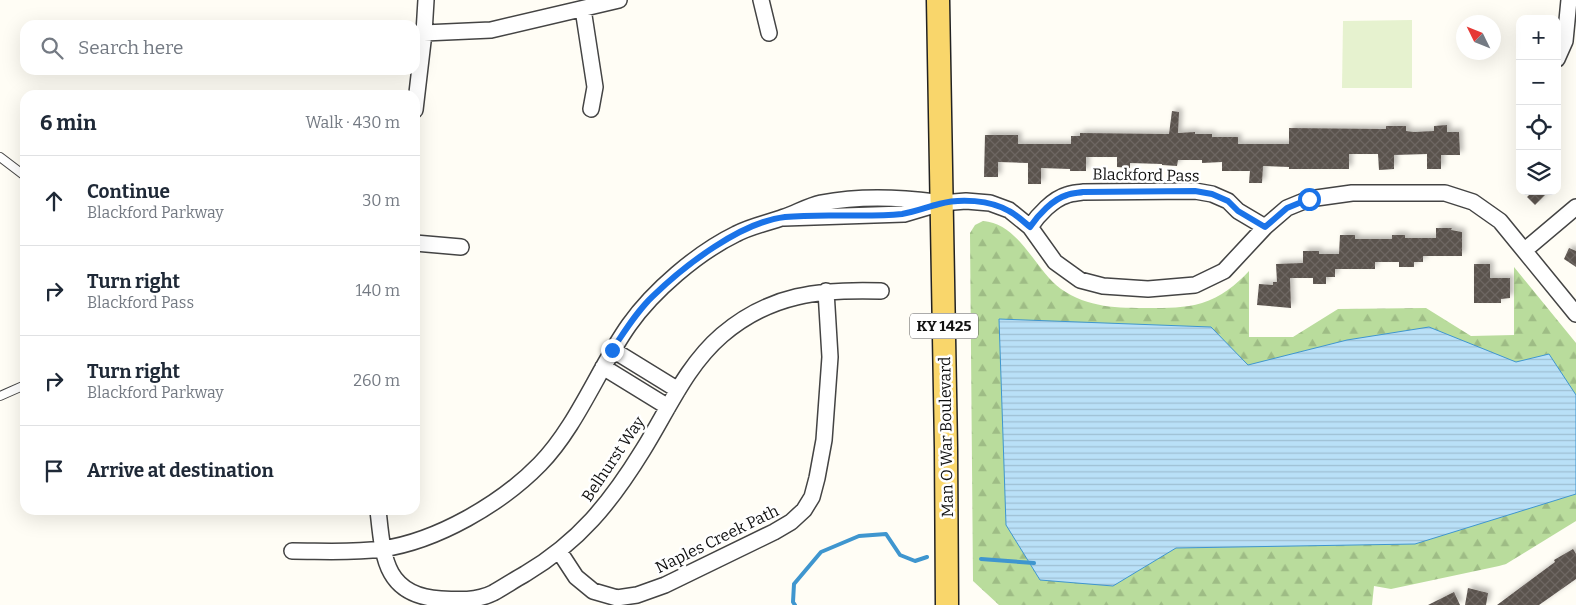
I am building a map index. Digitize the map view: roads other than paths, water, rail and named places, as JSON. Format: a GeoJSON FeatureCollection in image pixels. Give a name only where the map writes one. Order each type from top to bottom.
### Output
{"type":"FeatureCollection","features":[{"type":"Feature","properties":{"kind":"main road","name":"Man O War Boulevard"},"geometry":{"type":"LineString","coordinates":[[938,0],[947,605]]}},
{"type":"Feature","properties":{"kind":"street"},"geometry":{"type":"LineString","coordinates":[[420,67],[426,0]]}},
{"type":"Feature","properties":{"kind":"street"},"geometry":{"type":"LineString","coordinates":[[424,33],[491,30],[619,0]]}},
{"type":"Feature","properties":{"kind":"street"},"geometry":{"type":"LineString","coordinates":[[761,0],[769,33]]}},
{"type":"Feature","properties":{"kind":"street"},"geometry":{"type":"LineString","coordinates":[[1561,50],[1565,41],[1569,0]]}},
{"type":"Feature","properties":{"kind":"street"},"geometry":{"type":"LineString","coordinates":[[583,9],[595,87],[591,109]]}},
{"type":"Feature","properties":{"kind":"street"},"geometry":{"type":"LineString","coordinates":[[417,90],[419,75]]}},
{"type":"Feature","properties":{"kind":"street","name":"Blackford Pass"},"geometry":{"type":"LineString","coordinates":[[1030,227],[1034,220],[1054,202],[1066,195],[1083,192],[1195,191],[1212,194],[1228,201],[1238,211],[1265,227]]}},
{"type":"Feature","properties":{"kind":"street"},"geometry":{"type":"LineString","coordinates":[[292,551],[353,551],[382,549],[406,544],[443,530],[496,501],[540,464],[563,434],[612,350],[629,324],[652,296],[691,262],[735,234],[759,224],[784,218],[904,214],[941,203],[966,201],[990,203],[1009,210],[1030,227],[1056,262],[1080,280],[1103,286],[1148,289],[1195,285],[1224,271],[1265,227],[1287,208],[1309,199],[1352,194],[1445,192],[1473,202],[1500,221],[1576,314]]}},
{"type":"Feature","properties":{"kind":"street"},"geometry":{"type":"LineString","coordinates":[[1525,250],[1576,207]]}},
{"type":"Feature","properties":{"kind":"street"},"geometry":{"type":"LineString","coordinates":[[420,243],[461,247]]}},
{"type":"Feature","properties":{"kind":"street","name":"Belhurst Way"},"geometry":{"type":"LineString","coordinates":[[379,515],[382,549],[386,564],[396,581],[409,592],[429,599],[452,600],[472,599],[491,594],[559,551],[577,536],[608,503],[643,450],[678,390],[706,352],[721,336],[738,323],[777,302],[826,291],[881,291]]}},
{"type":"Feature","properties":{"kind":"street","name":"Naples Creek Path"},"geometry":{"type":"LineString","coordinates":[[559,551],[576,577],[593,591],[617,598],[637,595],[665,585],[774,532],[791,522],[804,510],[812,497],[824,440],[830,358],[826,291]]}},
{"type":"Feature","properties":{"kind":"street"},"geometry":{"type":"LineString","coordinates":[[612,350],[678,390]]}},
{"type":"Feature","properties":{"kind":"street"},"geometry":{"type":"LineString","coordinates":[[603,367],[668,407]]}},
{"type":"Feature","properties":{"kind":"lane"},"geometry":{"type":"LineString","coordinates":[[0,157],[20,172]]}},
{"type":"Feature","properties":{"kind":"lane"},"geometry":{"type":"LineString","coordinates":[[0,396],[20,387]]}},
{"type":"Feature","properties":{"kind":"water"},"geometry":{"type":"Polygon","coordinates":[[[999,319],[1211,327],[1248,365],[1347,340],[1429,327],[1516,362],[1549,354],[1576,395],[1576,494],[1415,544],[1176,548],[1113,586],[1040,580],[1006,525],[999,319]]]}},
{"type":"Feature","properties":{"kind":"waterway"},"geometry":{"type":"LineString","coordinates":[[795,605],[793,602],[794,584],[821,552],[859,536],[886,534],[900,555],[915,561],[927,557]]}},
{"type":"Feature","properties":{"kind":"waterway"},"geometry":{"type":"LineString","coordinates":[[981,559],[1034,563]]}}]}
